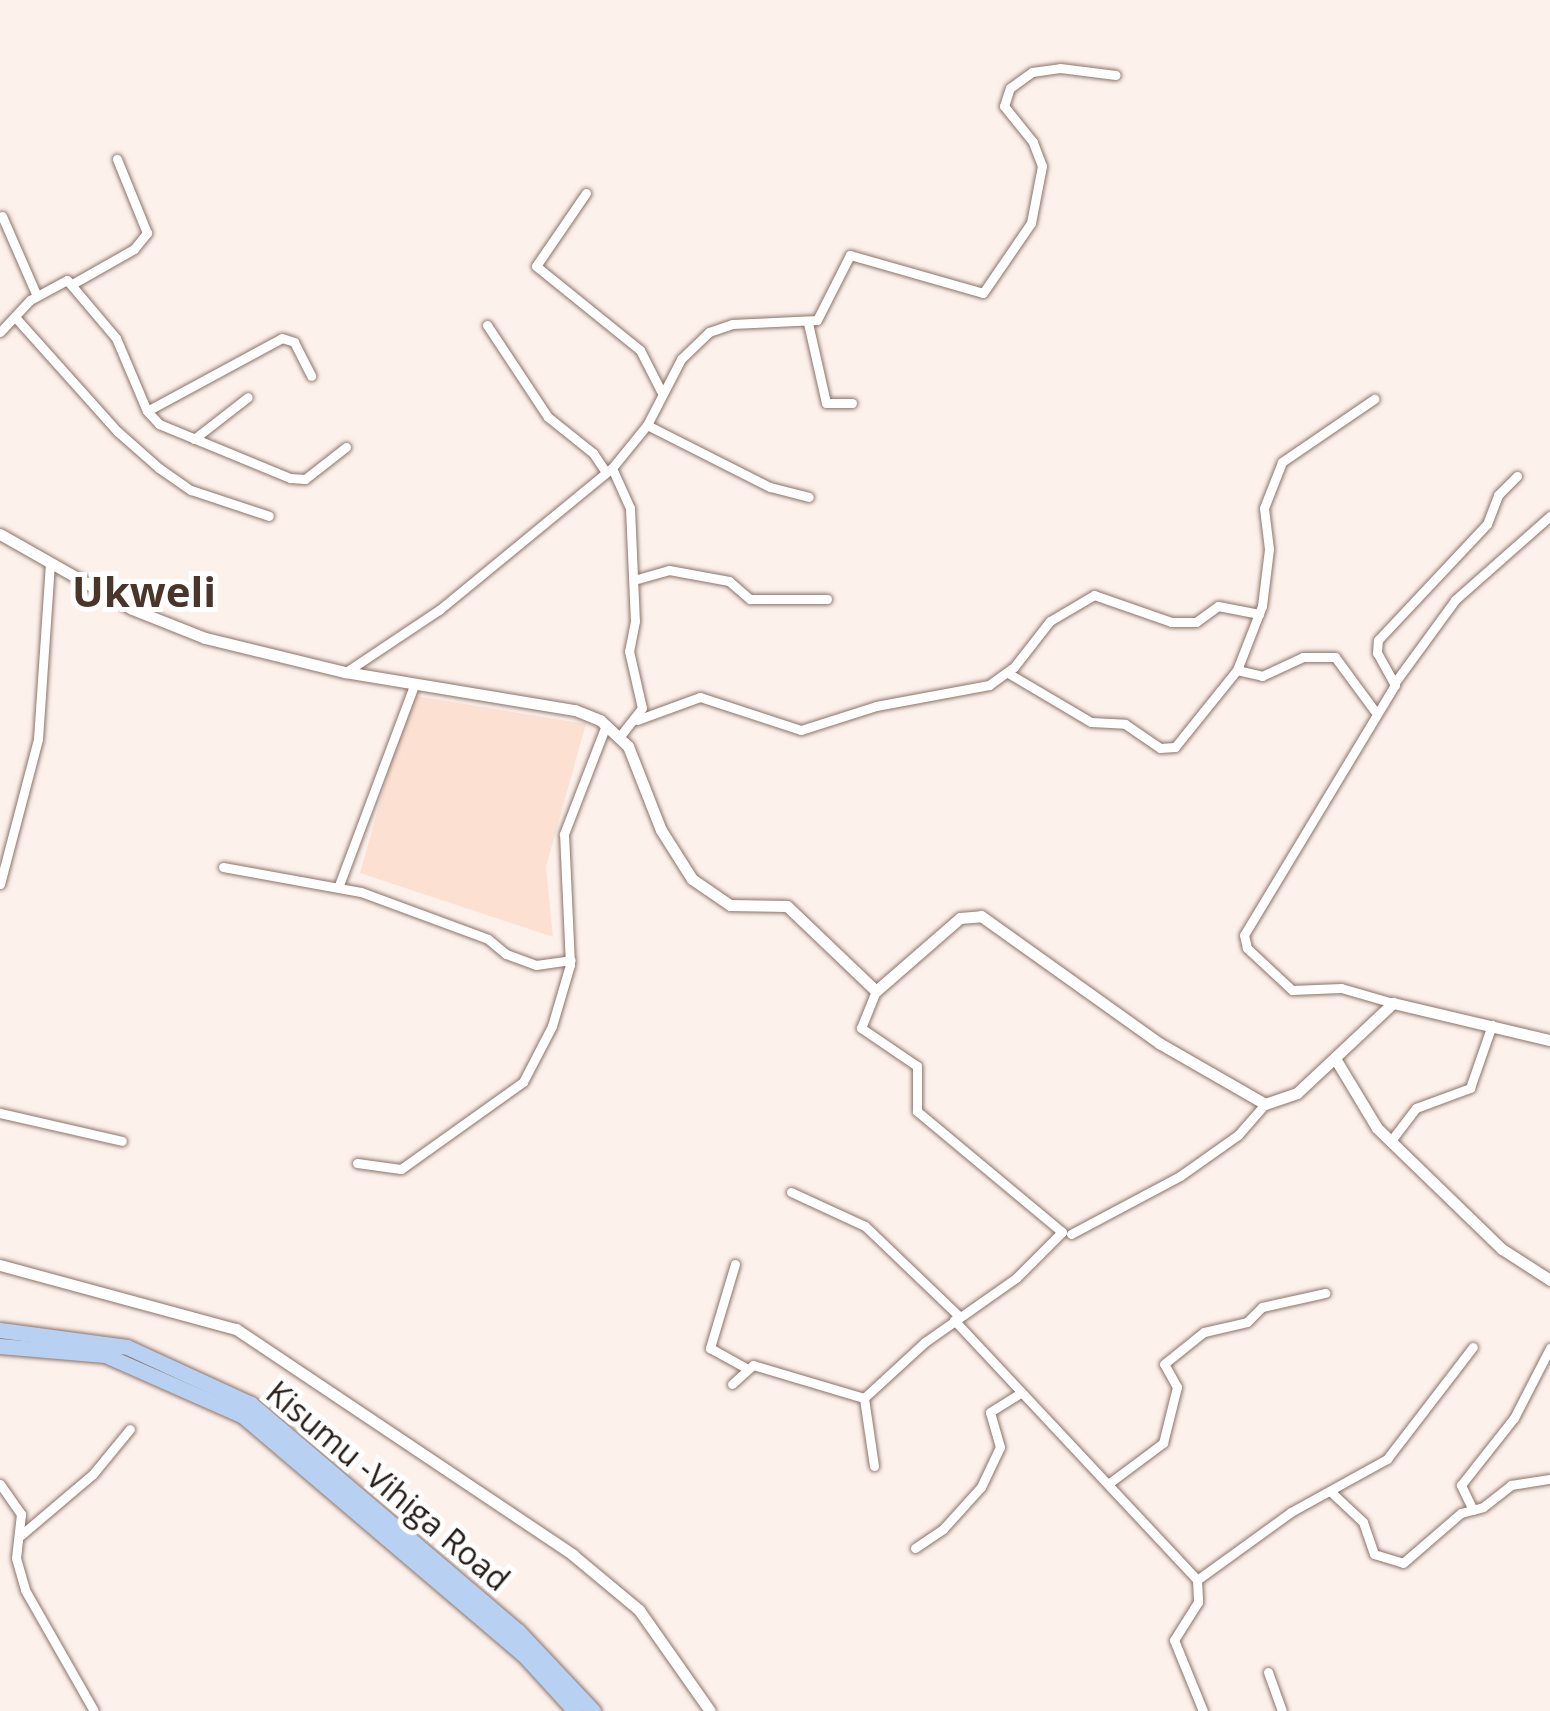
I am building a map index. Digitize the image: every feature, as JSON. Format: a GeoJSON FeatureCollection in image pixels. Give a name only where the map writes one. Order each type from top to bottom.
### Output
{"type":"FeatureCollection","features":[{"type":"Feature","properties":{"kind":"highway","name":"Kisumu -Vihiga Road"},"geometry":{"type":"LineString","coordinates":[[0,1330],[127,1347],[251,1404],[518,1631],[593,1711]]}},
{"type":"Feature","properties":{"kind":"highway","name":"Kisumu -Vihiga Road"},"geometry":{"type":"LineString","coordinates":[[0,1346],[105,1354],[244,1416],[524,1654],[575,1711]]}},
{"type":"Feature","properties":{"kind":"street"},"geometry":{"type":"LineString","coordinates":[[345,672],[439,610],[609,470],[647,424],[660,391],[695,343],[720,326],[808,322],[826,310],[850,255],[969,294],[983,293],[1031,223],[1042,166],[1033,142],[1004,106],[1010,88],[1032,72],[1060,68],[1116,75]]}},
{"type":"Feature","properties":{"kind":"street"},"geometry":{"type":"LineString","coordinates":[[74,283],[134,248],[146,233],[117,159]]}},
{"type":"Feature","properties":{"kind":"street"},"geometry":{"type":"LineString","coordinates":[[586,193],[536,266],[640,350],[660,391]]}},
{"type":"Feature","properties":{"kind":"street"},"geometry":{"type":"LineString","coordinates":[[2,216],[37,296]]}},
{"type":"Feature","properties":{"kind":"street"},"geometry":{"type":"LineString","coordinates":[[0,332],[37,296],[63,280],[74,283],[116,338],[147,410],[194,439],[300,480],[346,448]]}},
{"type":"Feature","properties":{"kind":"street"},"geometry":{"type":"LineString","coordinates":[[15,318],[116,431],[168,476],[269,516]]}},
{"type":"Feature","properties":{"kind":"street"},"geometry":{"type":"LineString","coordinates":[[808,322],[826,403],[852,403]]}},
{"type":"Feature","properties":{"kind":"street"},"geometry":{"type":"LineString","coordinates":[[487,325],[548,416],[609,470],[630,508],[634,580],[628,651],[641,698],[637,720]]}},
{"type":"Feature","properties":{"kind":"street"},"geometry":{"type":"LineString","coordinates":[[147,410],[282,338],[294,342],[311,376]]}},
{"type":"Feature","properties":{"kind":"street"},"geometry":{"type":"LineString","coordinates":[[194,439],[248,396]]}},
{"type":"Feature","properties":{"kind":"street"},"geometry":{"type":"LineString","coordinates":[[1008,673],[1091,722],[1125,724],[1168,750],[1238,670],[1259,614],[1270,549],[1264,508],[1282,462],[1374,399]]}},
{"type":"Feature","properties":{"kind":"street"},"geometry":{"type":"LineString","coordinates":[[647,424],[770,486],[809,497]]}},
{"type":"Feature","properties":{"kind":"street"},"geometry":{"type":"LineString","coordinates":[[1396,681],[1377,653],[1378,640],[1487,524],[1498,496],[1517,476]]}},
{"type":"Feature","properties":{"kind":"street"},"geometry":{"type":"LineString","coordinates":[[1550,516],[1454,600],[1374,710],[1332,796],[1244,940],[1292,990],[1342,988],[1550,1040]]}},
{"type":"Feature","properties":{"kind":"street"},"geometry":{"type":"LineString","coordinates":[[0,534],[178,629],[345,672],[575,710],[606,725],[620,736],[661,830],[692,879],[730,905],[766,901],[787,906],[876,991]]}},
{"type":"Feature","properties":{"kind":"street"},"geometry":{"type":"LineString","coordinates":[[0,884],[38,739],[50,562]]}},
{"type":"Feature","properties":{"kind":"street"},"geometry":{"type":"LineString","coordinates":[[634,580],[668,570],[729,581],[750,599],[826,599]]}},
{"type":"Feature","properties":{"kind":"street"},"geometry":{"type":"LineString","coordinates":[[620,736],[637,720],[676,701],[710,697],[800,730],[876,706],[989,685],[1008,673],[1050,621],[1094,595],[1170,622],[1196,622],[1218,606],[1259,614]]}},
{"type":"Feature","properties":{"kind":"street"},"geometry":{"type":"LineString","coordinates":[[1238,670],[1262,676],[1303,656],[1335,658],[1374,710]]}},
{"type":"Feature","properties":{"kind":"street"},"geometry":{"type":"LineString","coordinates":[[339,885],[414,685]]}},
{"type":"Feature","properties":{"kind":"street"},"geometry":{"type":"LineString","coordinates":[[357,1163],[401,1169],[449,1130],[516,1092],[552,1026],[571,960],[564,834],[606,725]]}},
{"type":"Feature","properties":{"kind":"street"},"geometry":{"type":"LineString","coordinates":[[223,867],[339,885],[488,938],[525,961],[549,967],[571,960]]}},
{"type":"Feature","properties":{"kind":"street"},"geometry":{"type":"LineString","coordinates":[[864,1398],[957,1318],[1016,1278],[1059,1240],[1061,1228],[917,1112],[917,1066],[860,1028],[876,991],[960,918],[981,916],[1159,1042],[1265,1104]]}},
{"type":"Feature","properties":{"kind":"street"},"geometry":{"type":"LineString","coordinates":[[1071,1234],[1180,1176],[1238,1136],[1265,1104],[1297,1092],[1394,1003]]}},
{"type":"Feature","properties":{"kind":"street"},"geometry":{"type":"LineString","coordinates":[[1390,1142],[1416,1108],[1470,1088],[1492,1025]]}},
{"type":"Feature","properties":{"kind":"street"},"geometry":{"type":"LineString","coordinates":[[1336,1060],[1390,1142],[1502,1249],[1550,1280]]}},
{"type":"Feature","properties":{"kind":"street"},"geometry":{"type":"LineString","coordinates":[[0,1113],[122,1142]]}},
{"type":"Feature","properties":{"kind":"street"},"geometry":{"type":"LineString","coordinates":[[791,1192],[866,1226],[957,1318],[1019,1394],[1198,1580],[1198,1602],[1174,1640],[1203,1711]]}},
{"type":"Feature","properties":{"kind":"street"},"geometry":{"type":"LineString","coordinates":[[735,1264],[710,1348],[746,1368]]}},
{"type":"Feature","properties":{"kind":"street"},"geometry":{"type":"LineString","coordinates":[[0,1265],[236,1330],[574,1555],[639,1610],[710,1711]]}},
{"type":"Feature","properties":{"kind":"street"},"geometry":{"type":"LineString","coordinates":[[1108,1484],[1163,1443],[1177,1387],[1164,1364],[1204,1332],[1247,1322],[1262,1307],[1325,1294]]}},
{"type":"Feature","properties":{"kind":"street"},"geometry":{"type":"LineString","coordinates":[[1198,1580],[1398,1448],[1473,1348]]}},
{"type":"Feature","properties":{"kind":"street"},"geometry":{"type":"LineString","coordinates":[[1473,1510],[1460,1485],[1514,1418],[1550,1348]]}},
{"type":"Feature","properties":{"kind":"street"},"geometry":{"type":"LineString","coordinates":[[732,1384],[746,1368],[756,1366],[864,1398]]}},
{"type":"Feature","properties":{"kind":"street"},"geometry":{"type":"LineString","coordinates":[[915,1548],[944,1529],[981,1487],[1000,1447],[990,1412],[1019,1394]]}},
{"type":"Feature","properties":{"kind":"street"},"geometry":{"type":"LineString","coordinates":[[864,1398],[874,1466]]}},
{"type":"Feature","properties":{"kind":"street"},"geometry":{"type":"LineString","coordinates":[[21,1535],[93,1474],[130,1429]]}},
{"type":"Feature","properties":{"kind":"street"},"geometry":{"type":"LineString","coordinates":[[1330,1491],[1363,1522],[1374,1554],[1396,1562],[1410,1561],[1446,1523],[1511,1485],[1550,1479]]}},
{"type":"Feature","properties":{"kind":"street"},"geometry":{"type":"LineString","coordinates":[[0,1484],[4,1497],[19,1508],[21,1535],[16,1558],[24,1590],[94,1711]]}},
{"type":"Feature","properties":{"kind":"street"},"geometry":{"type":"LineString","coordinates":[[1268,1672],[1282,1711]]}},
{"type":"Feature","properties":{"kind":"shaded area"},"geometry":{"type":"Polygon","coordinates":[[[410,695],[586,724],[546,867],[553,937],[360,873],[410,695]]]}},
{"type":"Feature","properties":{"kind":"district","name":"Ukweli"},"geometry":{"type":"Point","coordinates":[144,591]}}]}
